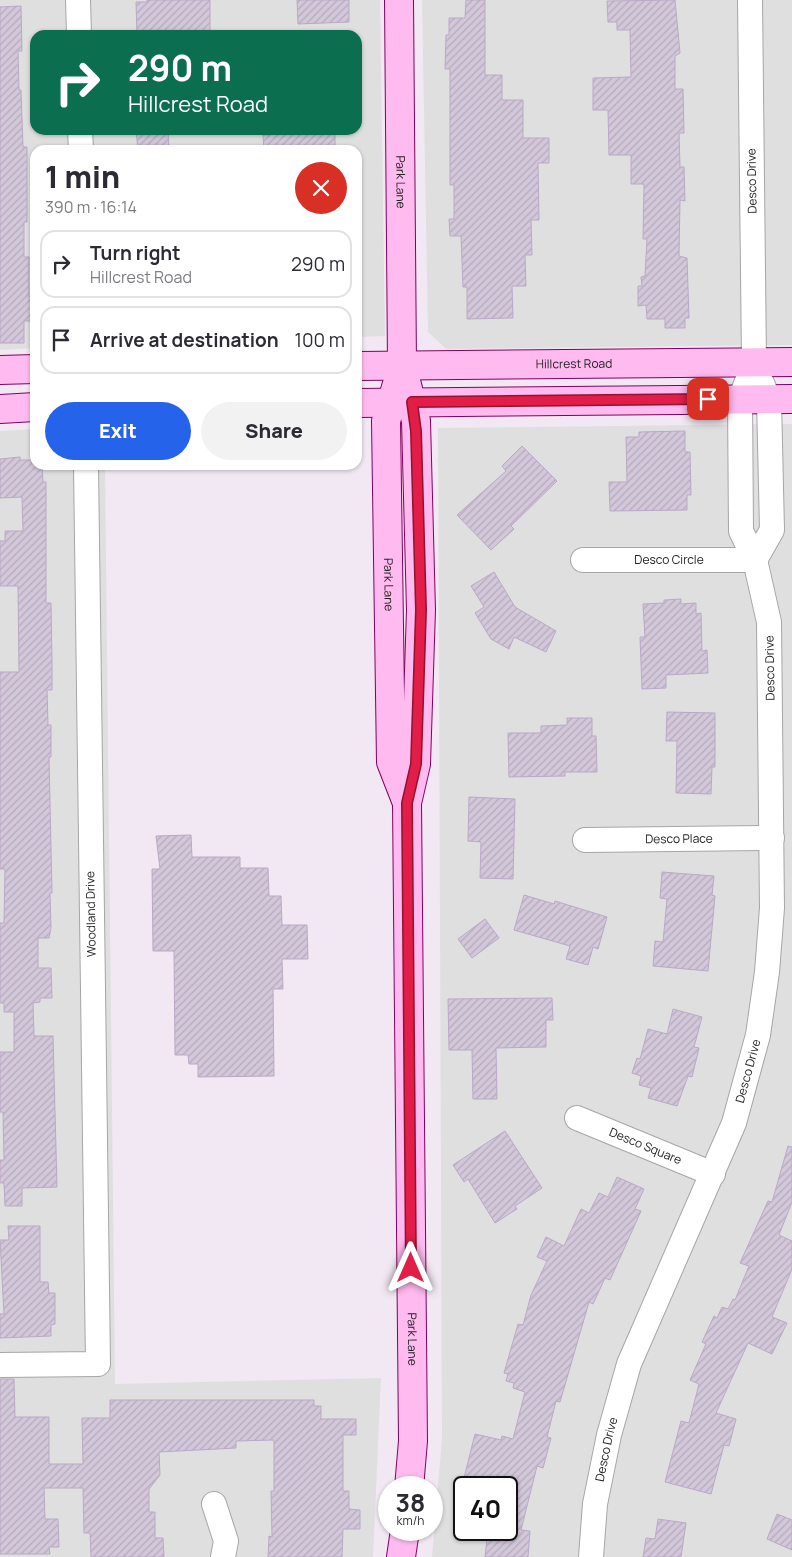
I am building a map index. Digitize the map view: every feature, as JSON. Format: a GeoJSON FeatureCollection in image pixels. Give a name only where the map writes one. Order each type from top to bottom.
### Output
{"type":"FeatureCollection","features":[{"type":"Feature","properties":{"kind":"street"},"geometry":{"type":"LineString","coordinates":[[78,0],[79,30]]}},
{"type":"Feature","properties":{"kind":"street","name":"Park Lane"},"geometry":{"type":"LineString","coordinates":[[399,0],[402,403],[416,431],[421,610],[416,764],[407,803],[413,1441],[410,1476]]}},
{"type":"Feature","properties":{"kind":"street","name":"Desco Drive"},"geometry":{"type":"LineString","coordinates":[[591,1557],[595,1504],[609,1435],[629,1364],[734,1123],[758,1034],[767,972],[772,908],[770,622],[755,560],[742,531],[740,399],[754,363],[750,0]]}},
{"type":"Feature","properties":{"kind":"street","name":"Hillcrest Road"},"geometry":{"type":"LineString","coordinates":[[362,366],[792,362]]}},
{"type":"Feature","properties":{"kind":"street","name":"Desco Drive"},"geometry":{"type":"LineString","coordinates":[[754,363],[780,399],[772,530],[755,560]]}},
{"type":"Feature","properties":{"kind":"street"},"geometry":{"type":"LineString","coordinates":[[0,370],[30,369]]}},
{"type":"Feature","properties":{"kind":"street"},"geometry":{"type":"LineString","coordinates":[[362,403],[780,399]]}},
{"type":"Feature","properties":{"kind":"street"},"geometry":{"type":"LineString","coordinates":[[0,409],[30,407]]}},
{"type":"Feature","properties":{"kind":"street","name":"Woodland Drive"},"geometry":{"type":"LineString","coordinates":[[0,1365],[98,1364],[86,470]]}},
{"type":"Feature","properties":{"kind":"street","name":"Desco Circle"},"geometry":{"type":"LineString","coordinates":[[583,560],[755,560]]}},
{"type":"Feature","properties":{"kind":"street","name":"Desco Place"},"geometry":{"type":"LineString","coordinates":[[585,840],[772,838]]}},
{"type":"Feature","properties":{"kind":"street","name":"Desco Square"},"geometry":{"type":"LineString","coordinates":[[577,1118],[713,1174]]}},
{"type":"Feature","properties":{"kind":"street"},"geometry":{"type":"LineString","coordinates":[[214,1504],[226,1541],[223,1557]]}},
{"type":"Feature","properties":{"kind":"street"},"geometry":{"type":"LineString","coordinates":[[401,1557],[403,1541]]}},
{"type":"Feature","properties":{"kind":"shaded area"},"geometry":{"type":"Polygon","coordinates":[[[0,0],[380,0],[385,336],[362,337],[362,145],[30,145],[30,348],[0,350],[0,0]]]}},
{"type":"Feature","properties":{"kind":"shaded area"},"geometry":{"type":"Polygon","coordinates":[[[422,0],[792,0],[792,345],[446,349],[428,332],[422,0]]]}},
{"type":"Feature","properties":{"kind":"shaded area"},"geometry":{"type":"Polygon","coordinates":[[[792,424],[792,1557],[432,1557],[433,1541],[443,1541],[443,1476],[439,1476],[442,1438],[438,428],[792,424]]]}},
{"type":"Feature","properties":{"kind":"shaded area"},"geometry":{"type":"Polygon","coordinates":[[[30,429],[30,470],[105,470],[115,1384],[381,1378],[373,1557],[0,1557],[0,431],[30,429]]]}},
{"type":"Feature","properties":{"kind":"building"},"geometry":{"type":"Polygon","coordinates":[[[147,0],[210,0],[210,30],[137,30],[136,2],[147,2],[147,0]]]}},
{"type":"Feature","properties":{"kind":"building"},"geometry":{"type":"Polygon","coordinates":[[[297,0],[349,0],[349,22],[298,24],[297,0]]]}},
{"type":"Feature","properties":{"kind":"building"},"geometry":{"type":"Polygon","coordinates":[[[466,0],[485,0],[485,75],[502,75],[502,100],[523,100],[523,138],[549,138],[549,163],[538,163],[539,220],[531,220],[532,255],[525,255],[526,286],[512,286],[513,318],[467,319],[467,287],[463,287],[461,236],[450,236],[449,219],[454,219],[454,185],[450,185],[450,69],[445,69],[446,35],[449,35],[449,18],[465,18],[466,0]]]}},
{"type":"Feature","properties":{"kind":"building"},"geometry":{"type":"Polygon","coordinates":[[[675,0],[680,53],[675,56],[675,89],[683,89],[684,133],[679,133],[680,167],[684,167],[685,201],[680,200],[679,256],[687,258],[689,318],[685,318],[685,328],[665,328],[665,319],[647,319],[646,305],[638,306],[638,286],[642,286],[641,277],[645,276],[647,239],[643,239],[644,184],[631,184],[631,155],[609,155],[608,110],[593,110],[593,78],[631,77],[630,30],[617,30],[617,22],[608,22],[607,1],[675,0]]]}},
{"type":"Feature","properties":{"kind":"building"},"geometry":{"type":"Polygon","coordinates":[[[21,6],[22,51],[18,51],[19,90],[21,90],[23,147],[27,147],[27,222],[24,222],[24,257],[29,257],[30,297],[30,321],[24,321],[24,343],[0,343],[0,7],[21,6]]]}},
{"type":"Feature","properties":{"kind":"building"},"geometry":{"type":"Polygon","coordinates":[[[136,135],[168,135],[169,145],[138,145],[136,135]]]}},
{"type":"Feature","properties":{"kind":"building"},"geometry":{"type":"Polygon","coordinates":[[[263,135],[335,135],[335,145],[264,145],[263,135]]]}},
{"type":"Feature","properties":{"kind":"building"},"geometry":{"type":"Polygon","coordinates":[[[685,431],[685,452],[690,452],[691,495],[687,495],[687,510],[610,511],[609,482],[627,482],[626,437],[639,437],[639,432],[685,431]]]}},
{"type":"Feature","properties":{"kind":"building"},"geometry":{"type":"Polygon","coordinates":[[[522,446],[557,481],[511,526],[514,529],[491,550],[457,515],[506,471],[502,466],[522,446]]]}},
{"type":"Feature","properties":{"kind":"building"},"geometry":{"type":"Polygon","coordinates":[[[20,457],[20,460],[30,460],[30,470],[42,470],[43,482],[46,482],[46,603],[51,603],[52,690],[47,690],[48,725],[51,725],[51,757],[49,757],[51,928],[49,938],[38,938],[38,968],[51,968],[52,998],[40,998],[40,1002],[33,1003],[34,1036],[53,1036],[57,1187],[22,1188],[22,1206],[5,1206],[4,1183],[0,1183],[0,1160],[4,1160],[3,1112],[0,1112],[0,1052],[14,1052],[14,1012],[4,1012],[4,1003],[0,1003],[0,923],[4,923],[5,869],[0,869],[0,672],[19,672],[18,586],[0,586],[0,541],[5,541],[5,531],[23,531],[22,497],[0,498],[0,459],[20,457]]]}},
{"type":"Feature","properties":{"kind":"building"},"geometry":{"type":"Polygon","coordinates":[[[494,572],[515,607],[556,631],[546,652],[514,637],[509,649],[491,639],[475,613],[484,607],[471,586],[494,572]]]}},
{"type":"Feature","properties":{"kind":"building"},"geometry":{"type":"Polygon","coordinates":[[[681,599],[681,604],[696,603],[696,614],[701,613],[702,651],[707,650],[708,673],[666,675],[666,688],[642,689],[640,637],[645,637],[643,604],[664,603],[664,600],[681,599]]]}},
{"type":"Feature","properties":{"kind":"building"},"geometry":{"type":"Polygon","coordinates":[[[667,712],[715,713],[715,767],[712,767],[711,794],[676,793],[677,741],[666,741],[667,712]]]}},
{"type":"Feature","properties":{"kind":"building"},"geometry":{"type":"Polygon","coordinates":[[[567,718],[592,718],[592,736],[596,736],[597,772],[565,772],[565,776],[509,777],[508,733],[541,733],[541,726],[567,725],[567,718]]]}},
{"type":"Feature","properties":{"kind":"building"},"geometry":{"type":"Polygon","coordinates":[[[469,797],[515,799],[513,879],[480,878],[481,842],[468,841],[469,797]]]}},
{"type":"Feature","properties":{"kind":"building"},"geometry":{"type":"Polygon","coordinates":[[[191,835],[192,857],[240,857],[240,868],[268,868],[269,896],[281,896],[282,925],[307,925],[308,959],[282,959],[283,989],[273,989],[274,1076],[198,1077],[198,1064],[189,1064],[188,1055],[175,1055],[174,951],[153,951],[152,869],[160,869],[156,836],[191,835]]]}},
{"type":"Feature","properties":{"kind":"building"},"geometry":{"type":"Polygon","coordinates":[[[662,872],[714,876],[712,895],[715,896],[708,971],[653,966],[655,941],[663,942],[667,899],[660,898],[662,872]]]}},
{"type":"Feature","properties":{"kind":"building"},"geometry":{"type":"Polygon","coordinates":[[[524,895],[554,904],[555,901],[607,917],[598,949],[593,947],[588,965],[566,959],[570,946],[514,930],[524,895]]]}},
{"type":"Feature","properties":{"kind":"building"},"geometry":{"type":"Polygon","coordinates":[[[485,919],[499,938],[472,958],[458,939],[485,919]]]}},
{"type":"Feature","properties":{"kind":"building"},"geometry":{"type":"Polygon","coordinates":[[[552,998],[553,1020],[546,1020],[546,1047],[496,1048],[497,1099],[473,1099],[472,1050],[449,1050],[448,999],[552,998]]]}},
{"type":"Feature","properties":{"kind":"building"},"geometry":{"type":"Polygon","coordinates":[[[673,1009],[702,1017],[694,1047],[699,1048],[692,1077],[688,1076],[677,1106],[648,1098],[651,1088],[639,1085],[641,1076],[632,1073],[637,1058],[640,1059],[648,1029],[667,1034],[673,1009]]]}},
{"type":"Feature","properties":{"kind":"building"},"geometry":{"type":"Polygon","coordinates":[[[505,1131],[542,1188],[515,1206],[517,1209],[495,1223],[468,1179],[464,1182],[453,1165],[505,1131]]]}},
{"type":"Feature","properties":{"kind":"building"},"geometry":{"type":"Polygon","coordinates":[[[788,1146],[792,1147],[792,1202],[779,1235],[792,1241],[792,1269],[772,1317],[787,1323],[772,1354],[748,1343],[716,1413],[736,1419],[729,1446],[724,1445],[711,1494],[665,1482],[681,1421],[689,1423],[699,1384],[690,1380],[706,1344],[702,1342],[714,1316],[717,1318],[722,1307],[728,1309],[733,1299],[735,1300],[749,1266],[740,1263],[768,1201],[772,1202],[788,1146]]]}},
{"type":"Feature","properties":{"kind":"building"},"geometry":{"type":"Polygon","coordinates":[[[617,1177],[644,1189],[635,1209],[641,1211],[610,1280],[605,1278],[593,1304],[589,1302],[560,1402],[556,1401],[547,1437],[551,1438],[543,1468],[537,1466],[521,1530],[530,1531],[528,1557],[485,1557],[487,1541],[518,1541],[518,1476],[464,1476],[475,1434],[501,1440],[502,1436],[513,1439],[525,1392],[513,1388],[514,1383],[506,1381],[508,1374],[504,1373],[518,1324],[523,1325],[531,1295],[547,1261],[537,1257],[546,1237],[564,1246],[581,1209],[589,1213],[599,1193],[608,1197],[617,1177]]]}},
{"type":"Feature","properties":{"kind":"building"},"geometry":{"type":"Polygon","coordinates":[[[8,1226],[40,1226],[40,1282],[48,1282],[49,1293],[55,1293],[55,1324],[51,1325],[51,1336],[0,1338],[0,1314],[4,1314],[0,1240],[9,1240],[8,1226]]]}},
{"type":"Feature","properties":{"kind":"building"},"geometry":{"type":"Polygon","coordinates":[[[0,1379],[14,1379],[15,1417],[49,1417],[49,1464],[83,1464],[82,1418],[110,1418],[110,1400],[314,1400],[314,1406],[321,1406],[321,1419],[356,1419],[356,1435],[343,1435],[343,1491],[349,1491],[349,1509],[360,1510],[360,1529],[343,1529],[342,1557],[268,1557],[269,1536],[272,1537],[271,1491],[274,1491],[274,1440],[236,1441],[236,1448],[159,1452],[160,1475],[149,1489],[149,1512],[155,1512],[155,1538],[163,1538],[164,1557],[91,1557],[90,1533],[84,1533],[83,1488],[44,1488],[45,1519],[58,1519],[59,1547],[49,1547],[50,1554],[0,1554],[0,1379]]]}},
{"type":"Feature","properties":{"kind":"building"},"geometry":{"type":"Polygon","coordinates":[[[777,1514],[792,1520],[792,1550],[767,1539],[777,1514]]]}},
{"type":"Feature","properties":{"kind":"building"},"geometry":{"type":"Polygon","coordinates":[[[658,1519],[686,1523],[681,1557],[643,1557],[646,1538],[655,1539],[658,1519]]]}},
{"type":"Feature","properties":{"kind":"route"},"geometry":{"type":"LineString","coordinates":[[411,1268],[407,803],[416,764],[421,610],[416,421],[412,402],[708,399]]}}]}
